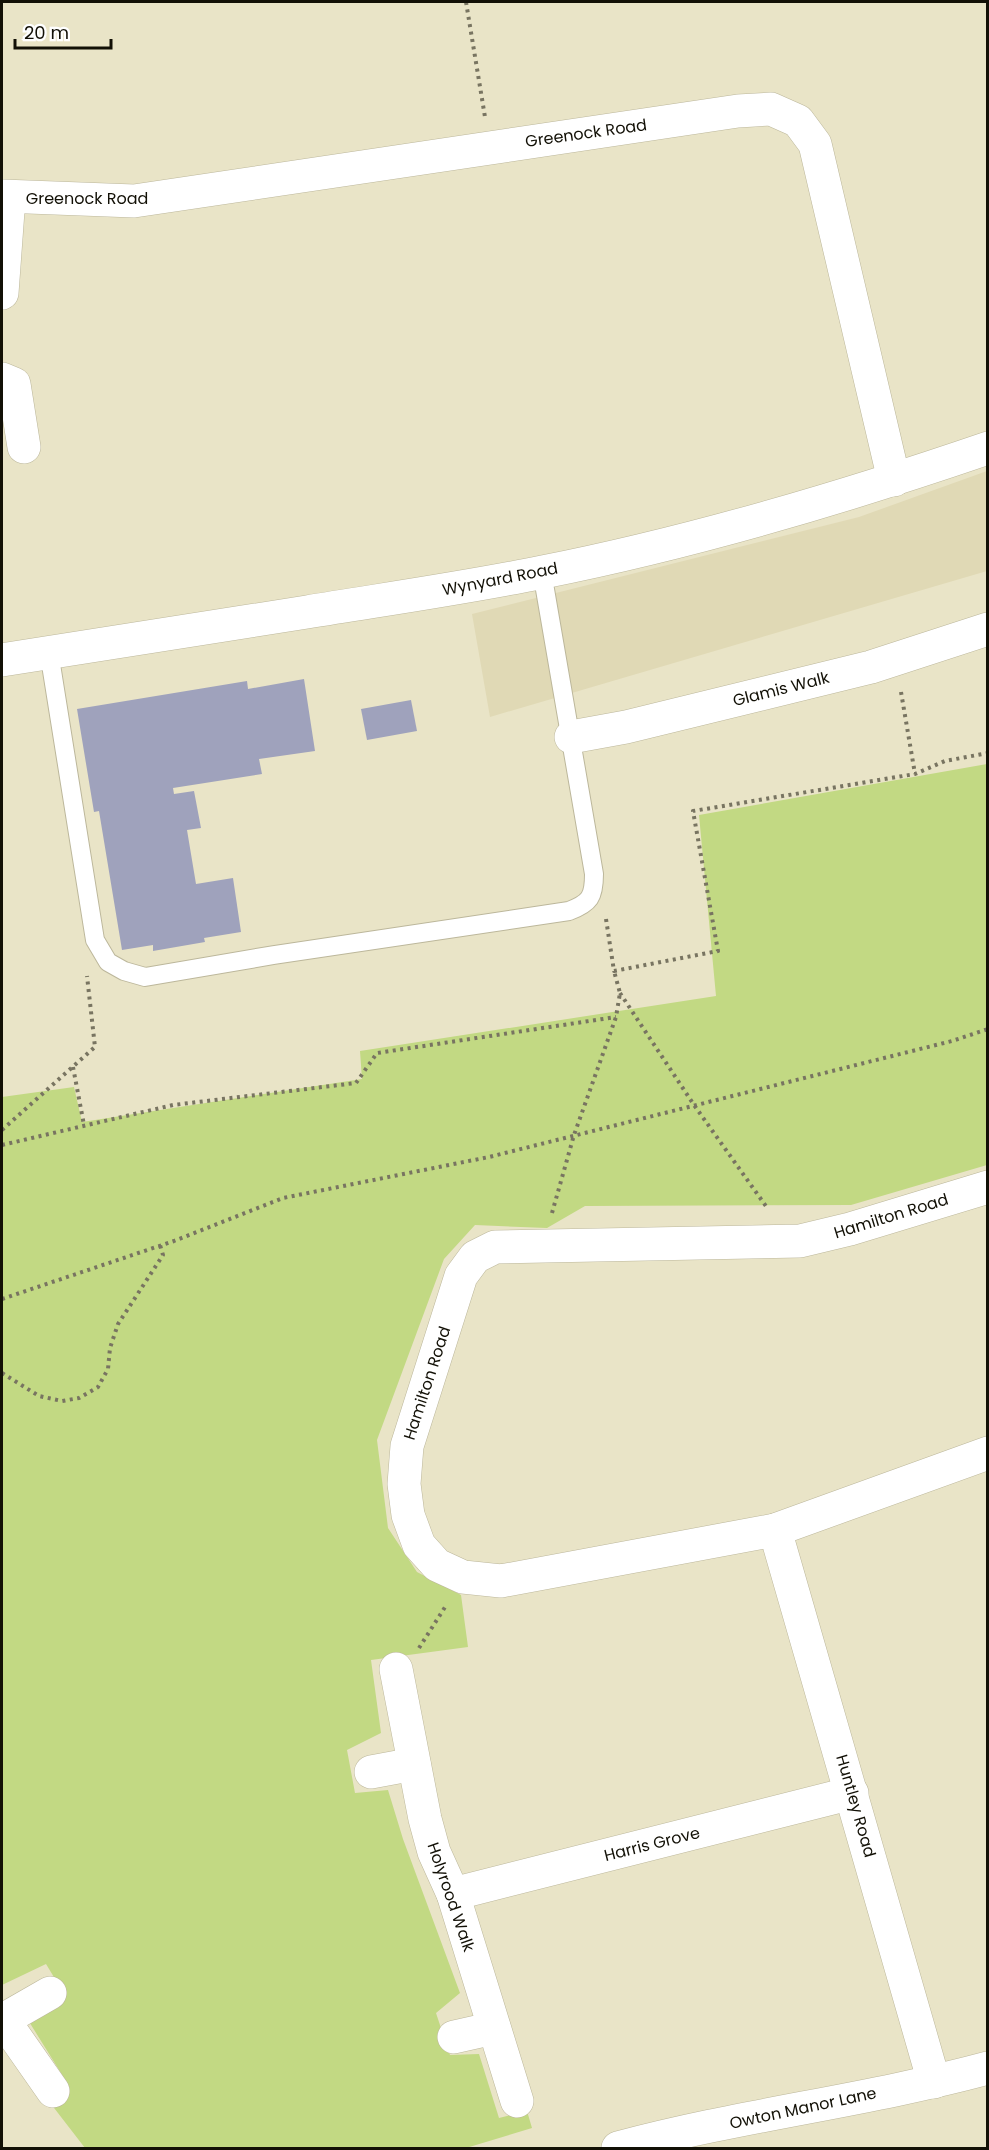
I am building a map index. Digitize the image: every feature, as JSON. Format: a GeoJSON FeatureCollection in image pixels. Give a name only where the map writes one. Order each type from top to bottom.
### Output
{"type":"FeatureCollection","features":[{"type":"Feature","properties":{"kind":"street","name":"Greenock Road"},"geometry":{"type":"LineString","coordinates":[[5,197],[134,201],[738,111],[771,109],[798,121],[815,144],[894,480]]}},
{"type":"Feature","properties":{"kind":"street"},"geometry":{"type":"LineString","coordinates":[[2,293],[5,197]]}},
{"type":"Feature","properties":{"kind":"street"},"geometry":{"type":"LineString","coordinates":[[2,379],[14,384],[24,447]]}},
{"type":"Feature","properties":{"kind":"street","name":"Wynyard Road"},"geometry":{"type":"LineString","coordinates":[[2,660],[404,597],[542,572],[657,547],[807,507],[987,448]]}},
{"type":"Feature","properties":{"kind":"street","name":"Glamis Walk"},"geometry":{"type":"LineString","coordinates":[[571,737],[626,727],[871,667],[987,629]]}},
{"type":"Feature","properties":{"kind":"street","name":"Hamilton Road"},"geometry":{"type":"LineString","coordinates":[[987,1187],[850,1229],[800,1241],[495,1247],[475,1257],[461,1276],[407,1446],[404,1484],[408,1515],[419,1545],[437,1565],[464,1577],[501,1581],[775,1530],[987,1453]]}},
{"type":"Feature","properties":{"kind":"street","name":"Huntley Road"},"geometry":{"type":"LineString","coordinates":[[775,1530],[934,2082]]}},
{"type":"Feature","properties":{"kind":"street","name":"Holyrood Walk"},"geometry":{"type":"LineString","coordinates":[[397,1676],[425,1819],[434,1852],[453,1894],[517,2101]]}},
{"type":"Feature","properties":{"kind":"street"},"geometry":{"type":"LineString","coordinates":[[370,1772],[414,1764]]}},
{"type":"Feature","properties":{"kind":"street","name":"Harris Grove"},"geometry":{"type":"LineString","coordinates":[[453,1894],[852,1793]]}},
{"type":"Feature","properties":{"kind":"street"},"geometry":{"type":"LineString","coordinates":[[50,1994],[2,2019],[53,2091]]}},
{"type":"Feature","properties":{"kind":"street"},"geometry":{"type":"LineString","coordinates":[[454,2037],[494,2028]]}},
{"type":"Feature","properties":{"kind":"street","name":"Owton Manor Lane"},"geometry":{"type":"LineString","coordinates":[[618,2148],[789,2109],[934,2082],[987,2068]]}},
{"type":"Feature","properties":{"kind":"lane"},"geometry":{"type":"LineString","coordinates":[[49,652],[95,940],[108,962],[124,971],[145,977],[274,955],[569,911],[585,905],[592,895],[594,874],[542,572]]}},
{"type":"Feature","properties":{"kind":"path"},"geometry":{"type":"LineString","coordinates":[[466,2],[490,148]]}},
{"type":"Feature","properties":{"kind":"path"},"geometry":{"type":"LineString","coordinates":[[896,659],[915,774]]}},
{"type":"Feature","properties":{"kind":"path"},"geometry":{"type":"LineString","coordinates":[[614,971],[718,951],[693,811],[915,774],[945,761],[987,753]]}},
{"type":"Feature","properties":{"kind":"path"},"geometry":{"type":"LineString","coordinates":[[592,895],[603,904],[620,993],[694,1105],[791,1241]]}},
{"type":"Feature","properties":{"kind":"path"},"geometry":{"type":"LineString","coordinates":[[2,1130],[95,1047],[86,976],[105,956]]}},
{"type":"Feature","properties":{"kind":"path"},"geometry":{"type":"LineString","coordinates":[[543,1246],[574,1135],[616,1017],[620,993]]}},
{"type":"Feature","properties":{"kind":"path"},"geometry":{"type":"LineString","coordinates":[[2,1144],[173,1105],[356,1083],[377,1053],[616,1017]]}},
{"type":"Feature","properties":{"kind":"path"},"geometry":{"type":"LineString","coordinates":[[2,1299],[160,1245],[283,1198],[489,1157],[952,1041],[987,1029]]}},
{"type":"Feature","properties":{"kind":"path"},"geometry":{"type":"LineString","coordinates":[[73,1067],[84,1125]]}},
{"type":"Feature","properties":{"kind":"path"},"geometry":{"type":"LineString","coordinates":[[2,1373],[39,1396],[62,1401],[79,1398],[98,1387],[108,1369],[110,1348],[118,1324],[163,1255],[160,1245]]}},
{"type":"Feature","properties":{"kind":"path"},"geometry":{"type":"LineString","coordinates":[[397,1676],[464,1577]]}},
{"type":"Feature","properties":{"kind":"shaded area"},"geometry":{"type":"Polygon","coordinates":[[[987,471],[987,571],[490,717],[472,614],[859,517],[987,471]]]}},
{"type":"Feature","properties":{"kind":"green space"},"geometry":{"type":"Polygon","coordinates":[[[987,764],[987,1165],[851,1205],[585,1206],[547,1228],[475,1225],[444,1259],[377,1440],[388,1528],[417,1572],[461,1595],[468,1647],[371,1660],[381,1733],[347,1750],[355,1793],[388,1790],[403,1839],[460,1993],[436,2013],[450,2055],[479,2054],[499,2118],[527,2111],[532,2128],[466,2148],[85,2148],[51,2104],[69,2086],[28,2020],[63,1992],[46,1964],[2,1985],[2,1097],[74,1087],[82,1122],[362,1079],[360,1051],[716,996],[699,815],[987,764]]]}},
{"type":"Feature","properties":{"kind":"building"},"geometry":{"type":"Polygon","coordinates":[[[304,679],[315,751],[259,759],[262,774],[173,788],[174,794],[194,791],[201,828],[187,830],[196,884],[233,878],[241,932],[204,938],[205,942],[153,951],[153,945],[122,950],[99,811],[94,812],[77,709],[247,681],[248,689],[304,679]]]}},
{"type":"Feature","properties":{"kind":"building"},"geometry":{"type":"Polygon","coordinates":[[[411,700],[417,731],[367,740],[361,709],[411,700]]]}}]}
